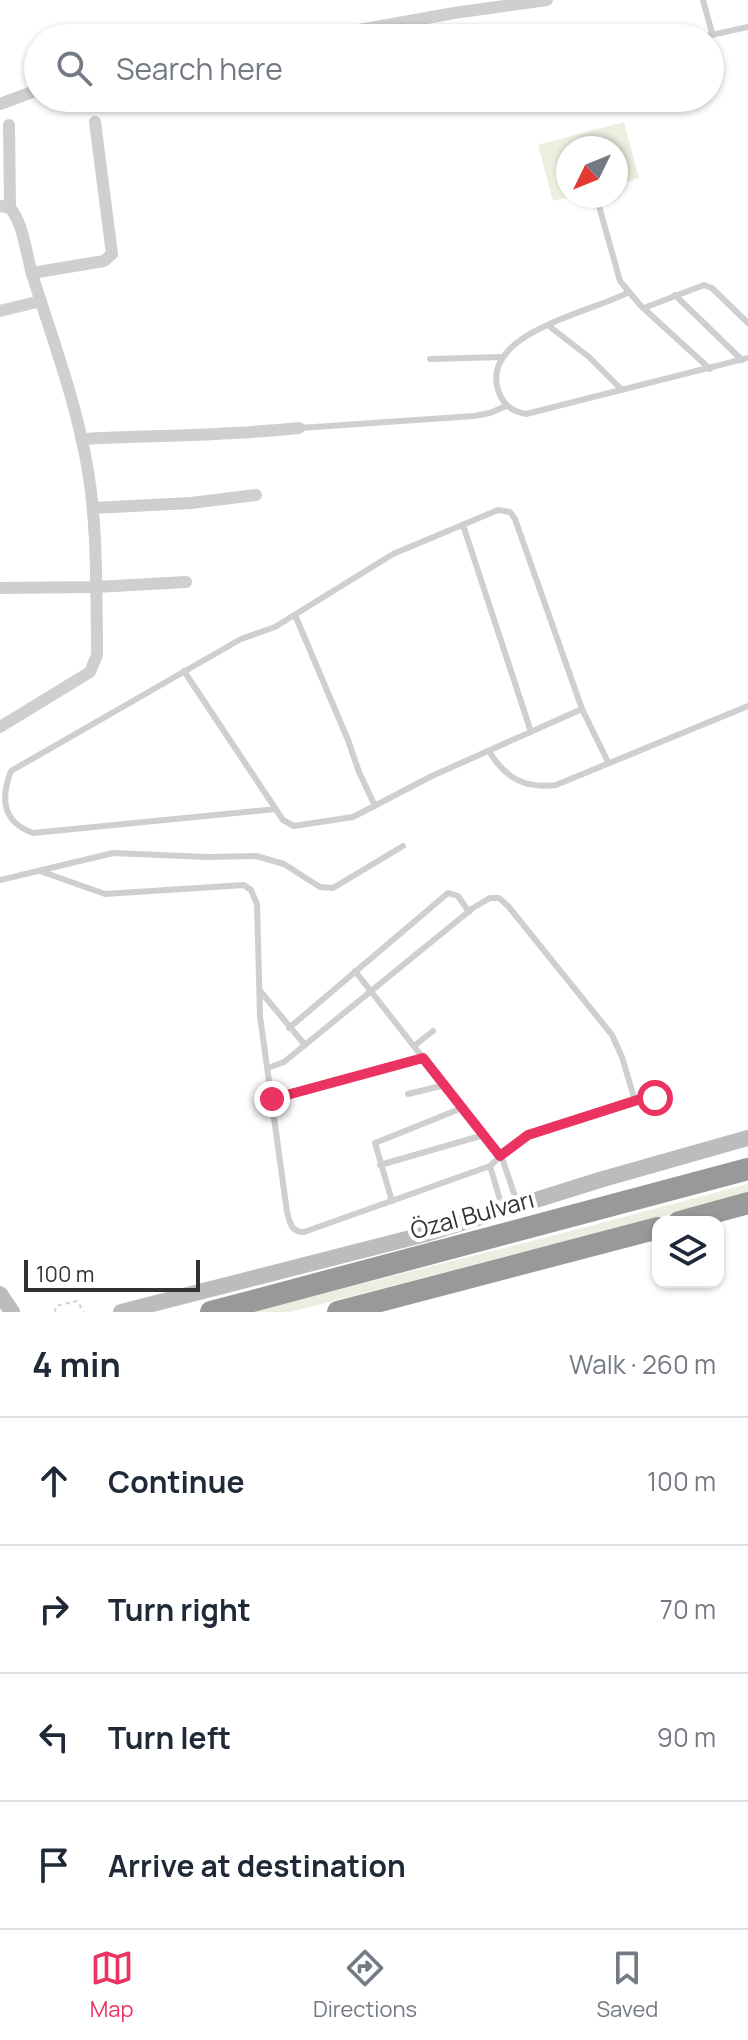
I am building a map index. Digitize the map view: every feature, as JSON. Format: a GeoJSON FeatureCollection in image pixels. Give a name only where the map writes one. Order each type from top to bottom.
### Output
{"type":"FeatureCollection","features":[{"type":"Feature","properties":{"kind":"highway"},"geometry":{"type":"LineString","coordinates":[[570,1214],[594,1200],[748,1154]]}},
{"type":"Feature","properties":{"kind":"highway","name":"Özal Bulvarı"},"geometry":{"type":"LineString","coordinates":[[211,1312],[748,1169]]}},
{"type":"Feature","properties":{"kind":"highway"},"geometry":{"type":"LineString","coordinates":[[701,1216],[748,1203]]}},
{"type":"Feature","properties":{"kind":"highway"},"geometry":{"type":"LineString","coordinates":[[724,1223],[748,1217]]}},
{"type":"Feature","properties":{"kind":"highway"},"geometry":{"type":"LineString","coordinates":[[338,1312],[652,1230]]}},
{"type":"Feature","properties":{"kind":"highway"},"geometry":{"type":"LineString","coordinates":[[578,1250],[628,1246],[652,1240]]}},
{"type":"Feature","properties":{"kind":"street"},"geometry":{"type":"LineString","coordinates":[[393,24],[547,0]]}},
{"type":"Feature","properties":{"kind":"street"},"geometry":{"type":"LineString","coordinates":[[0,104],[24,95]]}},
{"type":"Feature","properties":{"kind":"street"},"geometry":{"type":"LineString","coordinates":[[32,273],[104,261],[112,254],[95,122]]}},
{"type":"Feature","properties":{"kind":"street"},"geometry":{"type":"LineString","coordinates":[[0,727],[81,679],[92,668],[97,655],[93,508],[81,439],[66,380],[16,215],[5,207],[9,125]]}},
{"type":"Feature","properties":{"kind":"street"},"geometry":{"type":"LineString","coordinates":[[0,311],[41,301]]}},
{"type":"Feature","properties":{"kind":"street"},"geometry":{"type":"LineString","coordinates":[[81,439],[187,433],[247,434],[299,428]]}},
{"type":"Feature","properties":{"kind":"street"},"geometry":{"type":"LineString","coordinates":[[93,508],[191,503],[256,495]]}},
{"type":"Feature","properties":{"kind":"street"},"geometry":{"type":"LineString","coordinates":[[0,588],[186,582]]}},
{"type":"Feature","properties":{"kind":"street"},"geometry":{"type":"LineString","coordinates":[[121,1312],[389,1244],[748,1138]]}},
{"type":"Feature","properties":{"kind":"street"},"geometry":{"type":"LineString","coordinates":[[0,1294],[12,1312]]}},
{"type":"Feature","properties":{"kind":"lane"},"geometry":{"type":"LineString","coordinates":[[703,0],[710,24]]}},
{"type":"Feature","properties":{"kind":"lane"},"geometry":{"type":"LineString","coordinates":[[724,31],[748,27]]}},
{"type":"Feature","properties":{"kind":"lane"},"geometry":{"type":"LineString","coordinates":[[599,208],[617,274],[629,292],[710,369]]}},
{"type":"Feature","properties":{"kind":"lane"},"geometry":{"type":"LineString","coordinates":[[644,308],[696,286],[712,288],[748,323]]}},
{"type":"Feature","properties":{"kind":"lane"},"geometry":{"type":"LineString","coordinates":[[629,292],[518,342],[502,357],[496,380],[506,406],[526,414],[745,359]]}},
{"type":"Feature","properties":{"kind":"lane"},"geometry":{"type":"LineString","coordinates":[[675,295],[745,359]]}},
{"type":"Feature","properties":{"kind":"lane"},"geometry":{"type":"LineString","coordinates":[[549,326],[589,357],[621,389]]}},
{"type":"Feature","properties":{"kind":"lane"},"geometry":{"type":"LineString","coordinates":[[430,359],[502,357]]}},
{"type":"Feature","properties":{"kind":"lane"},"geometry":{"type":"LineString","coordinates":[[299,428],[474,416],[506,406]]}},
{"type":"Feature","properties":{"kind":"lane"},"geometry":{"type":"LineString","coordinates":[[276,809],[33,833],[15,827],[0,805],[1,789],[11,771],[241,639],[275,627],[393,554],[498,510],[510,512],[515,519],[582,709],[608,762]]}},
{"type":"Feature","properties":{"kind":"lane"},"geometry":{"type":"LineString","coordinates":[[463,525],[531,732]]}},
{"type":"Feature","properties":{"kind":"lane"},"geometry":{"type":"LineString","coordinates":[[295,615],[375,806]]}},
{"type":"Feature","properties":{"kind":"lane"},"geometry":{"type":"LineString","coordinates":[[184,671],[283,820],[294,826],[353,817],[582,709]]}},
{"type":"Feature","properties":{"kind":"lane"},"geometry":{"type":"LineString","coordinates":[[489,751],[510,777],[537,786],[556,785],[748,706]]}},
{"type":"Feature","properties":{"kind":"lane"},"geometry":{"type":"LineString","coordinates":[[0,880],[113,853],[256,856],[284,864],[320,887],[333,888],[403,846]]}},
{"type":"Feature","properties":{"kind":"lane"},"geometry":{"type":"LineString","coordinates":[[40,871],[105,894],[244,885],[251,890],[257,904],[260,1016],[287,1212],[294,1229],[304,1232],[490,1166],[528,1135],[650,1096],[658,1101]]}},
{"type":"Feature","properties":{"kind":"lane"},"geometry":{"type":"LineString","coordinates":[[289,1028],[448,893],[458,896],[469,912]]}},
{"type":"Feature","properties":{"kind":"lane"},"geometry":{"type":"LineString","coordinates":[[268,1068],[284,1062],[469,912],[490,898],[499,898],[612,1035],[635,1101]]}},
{"type":"Feature","properties":{"kind":"lane"},"geometry":{"type":"LineString","coordinates":[[355,971],[500,1155],[510,1208]]}},
{"type":"Feature","properties":{"kind":"lane"},"geometry":{"type":"LineString","coordinates":[[261,992],[305,1045]]}},
{"type":"Feature","properties":{"kind":"lane"},"geometry":{"type":"LineString","coordinates":[[414,1046],[433,1031]]}},
{"type":"Feature","properties":{"kind":"lane"},"geometry":{"type":"LineString","coordinates":[[272,1099],[423,1058]]}},
{"type":"Feature","properties":{"kind":"lane"},"geometry":{"type":"LineString","coordinates":[[408,1094],[445,1085]]}},
{"type":"Feature","properties":{"kind":"lane"},"geometry":{"type":"LineString","coordinates":[[392,1201],[374,1146],[377,1141],[462,1108]]}},
{"type":"Feature","properties":{"kind":"lane"},"geometry":{"type":"LineString","coordinates":[[380,1165],[484,1135]]}},
{"type":"Feature","properties":{"kind":"lane"},"geometry":{"type":"LineString","coordinates":[[490,1166],[510,1208]]}},
{"type":"Feature","properties":{"kind":"path"},"geometry":{"type":"LineString","coordinates":[[54,1312],[56,1306],[77,1301],[84,1312]]}},
{"type":"Feature","properties":{"kind":"shaded area"},"geometry":{"type":"Polygon","coordinates":[[[624,122],[628,136],[572,136],[624,122]]]}},
{"type":"Feature","properties":{"kind":"shaded area"},"geometry":{"type":"Polygon","coordinates":[[[628,137],[639,178],[628,181],[628,137]]]}},
{"type":"Feature","properties":{"kind":"shaded area"},"geometry":{"type":"Polygon","coordinates":[[[556,140],[556,200],[553,201],[538,145],[556,140]]]}},
{"type":"Feature","properties":{"kind":"shaded area"},"geometry":{"type":"Polygon","coordinates":[[[748,1184],[748,1194],[652,1216],[652,1219],[290,1312],[250,1312],[748,1184]]]}},
{"type":"Feature","properties":{"kind":"route"},"geometry":{"type":"LineString","coordinates":[[272,1099],[423,1058],[500,1156],[528,1135],[650,1096],[655,1098]]}}]}
